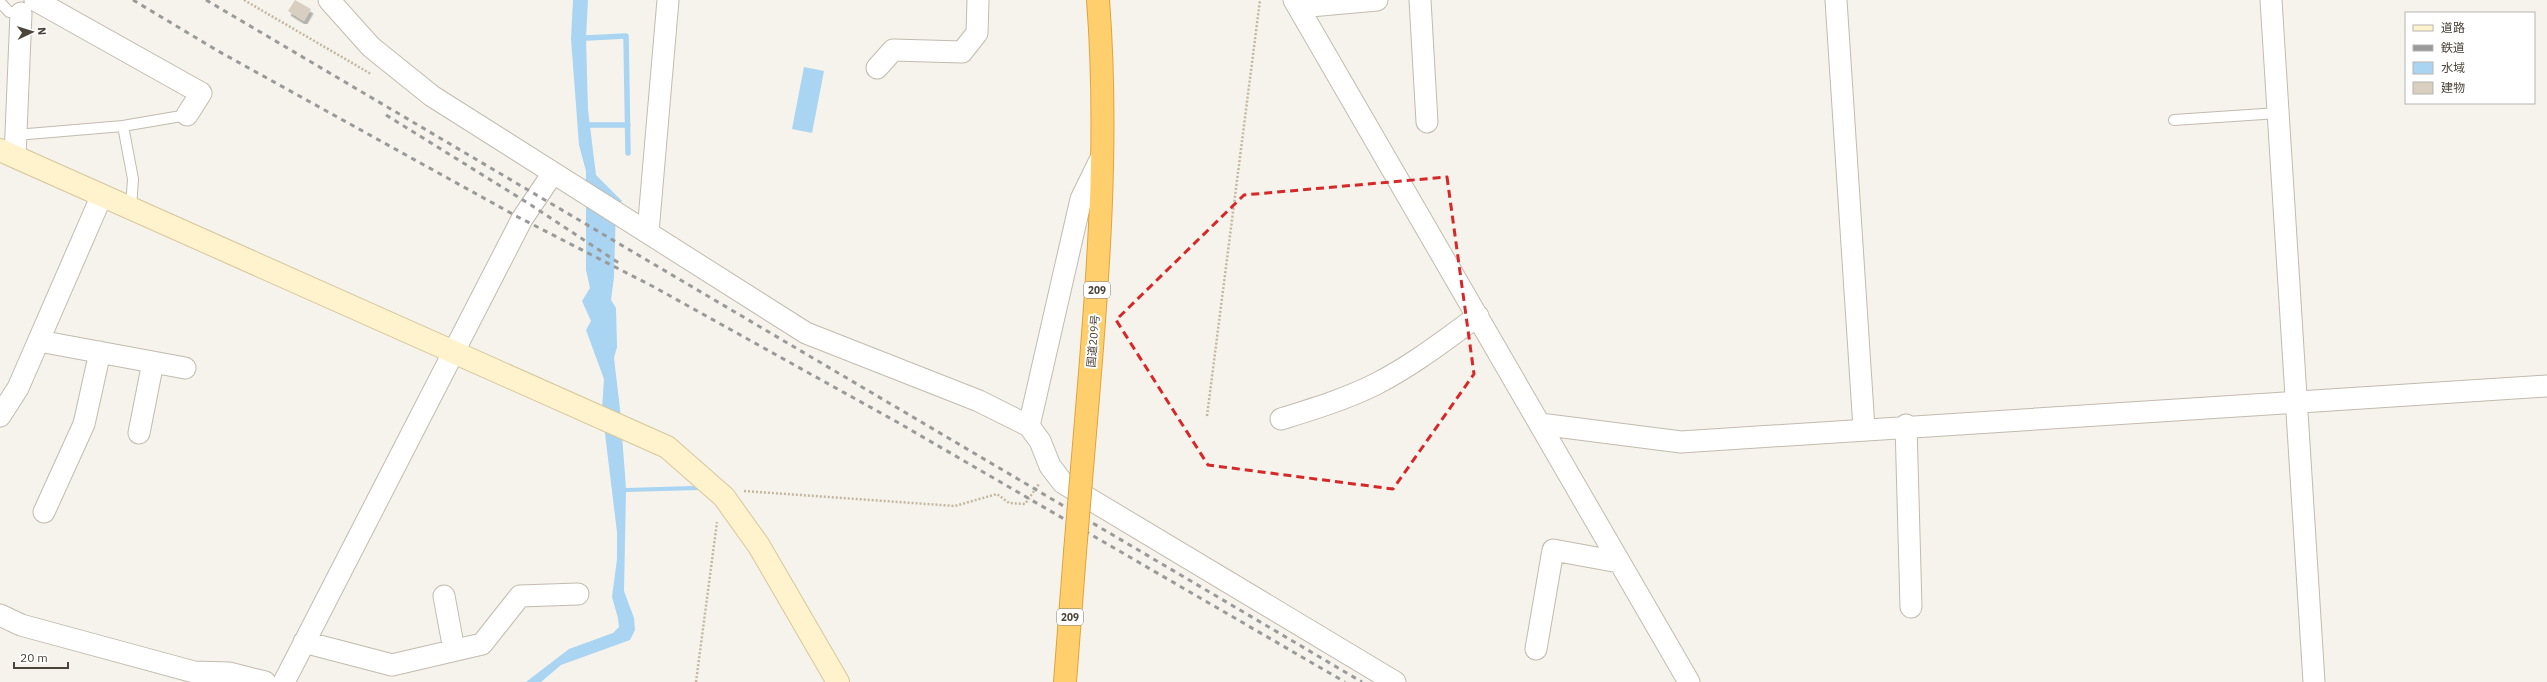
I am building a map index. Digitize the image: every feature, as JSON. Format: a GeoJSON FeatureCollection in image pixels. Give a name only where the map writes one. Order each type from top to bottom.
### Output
{"type":"FeatureCollection","features":[{"type":"Feature","properties":{"kind":"highway","name":"国道209号"},"geometry":{"type":"LineString","coordinates":[[1065,682],[1097,296],[1103,68],[1098,0]]}},
{"type":"Feature","properties":{"kind":"street"},"geometry":{"type":"LineString","coordinates":[[329,0],[371,47],[432,96],[552,173],[648,232],[806,333],[979,401],[1029,426],[1040,441],[1050,466],[1063,483],[1395,682]]}},
{"type":"Feature","properties":{"kind":"street"},"geometry":{"type":"LineString","coordinates":[[648,232],[668,0]]}},
{"type":"Feature","properties":{"kind":"street"},"geometry":{"type":"LineString","coordinates":[[877,68],[893,50],[962,52],[977,33],[978,0]]}},
{"type":"Feature","properties":{"kind":"street"},"geometry":{"type":"LineString","coordinates":[[1377,0],[1296,4],[1689,682]]}},
{"type":"Feature","properties":{"kind":"street"},"geometry":{"type":"LineString","coordinates":[[1420,0],[1427,122]]}},
{"type":"Feature","properties":{"kind":"street"},"geometry":{"type":"LineString","coordinates":[[1836,0],[1864,428]]}},
{"type":"Feature","properties":{"kind":"street"},"geometry":{"type":"LineString","coordinates":[[2271,0],[2314,682]]}},
{"type":"Feature","properties":{"kind":"street"},"geometry":{"type":"LineString","coordinates":[[187,115],[201,93],[30,4],[10,147],[102,195],[667,447],[724,497],[759,546],[838,682]]}},
{"type":"Feature","properties":{"kind":"street"},"geometry":{"type":"LineString","coordinates":[[1029,426],[1081,199],[1101,158]]}},
{"type":"Feature","properties":{"kind":"street"},"geometry":{"type":"LineString","coordinates":[[284,682],[522,219],[552,173]]}},
{"type":"Feature","properties":{"kind":"street"},"geometry":{"type":"LineString","coordinates":[[0,416],[18,388],[102,195]]}},
{"type":"Feature","properties":{"kind":"street"},"geometry":{"type":"LineString","coordinates":[[1281,419],[1312,410],[1376,384],[1428,353],[1478,316]]}},
{"type":"Feature","properties":{"kind":"street"},"geometry":{"type":"LineString","coordinates":[[39,341],[185,368]]}},
{"type":"Feature","properties":{"kind":"street"},"geometry":{"type":"LineString","coordinates":[[44,512],[84,424],[100,352]]}},
{"type":"Feature","properties":{"kind":"street"},"geometry":{"type":"LineString","coordinates":[[139,433],[153,362]]}},
{"type":"Feature","properties":{"kind":"street"},"geometry":{"type":"LineString","coordinates":[[1540,424],[1681,442],[1906,425],[2547,386]]}},
{"type":"Feature","properties":{"kind":"street"},"geometry":{"type":"LineString","coordinates":[[1906,425],[1911,607]]}},
{"type":"Feature","properties":{"kind":"street"},"geometry":{"type":"LineString","coordinates":[[1536,649],[1553,550],[1620,562]]}},
{"type":"Feature","properties":{"kind":"street"},"geometry":{"type":"LineString","coordinates":[[304,642],[392,665],[482,644],[520,596],[578,594]]}},
{"type":"Feature","properties":{"kind":"street"},"geometry":{"type":"LineString","coordinates":[[444,596],[454,650]]}},
{"type":"Feature","properties":{"kind":"street"},"geometry":{"type":"LineString","coordinates":[[0,615],[21,625],[194,672],[229,673],[265,682]]}},
{"type":"Feature","properties":{"kind":"lane"},"geometry":{"type":"LineString","coordinates":[[0,2],[9,12],[30,4]]}},
{"type":"Feature","properties":{"kind":"lane"},"geometry":{"type":"LineString","coordinates":[[2174,120],[2278,113]]}},
{"type":"Feature","properties":{"kind":"lane"},"geometry":{"type":"LineString","coordinates":[[10,147],[187,115]]}},
{"type":"Feature","properties":{"kind":"lane"},"geometry":{"type":"LineString","coordinates":[[123,126],[133,179],[131,208]]}},
{"type":"Feature","properties":{"kind":"path"},"geometry":{"type":"LineString","coordinates":[[244,0],[374,76]]}},
{"type":"Feature","properties":{"kind":"path"},"geometry":{"type":"LineString","coordinates":[[1207,416],[1260,0]]}},
{"type":"Feature","properties":{"kind":"path"},"geometry":{"type":"LineString","coordinates":[[696,682],[718,513],[724,497],[739,491],[955,506],[997,494],[1009,503],[1025,504],[1030,499],[1050,466]]}},
{"type":"Feature","properties":{"kind":"highlighted area"},"geometry":{"type":"Polygon","coordinates":[[[1447,177],[1474,374],[1393,489],[1208,465],[1116,320],[1244,195],[1447,177]]]}},
{"type":"Feature","properties":{"kind":"water"},"geometry":{"type":"Polygon","coordinates":[[[573,0],[588,0],[586,38],[588,110],[596,175],[622,201],[616,207],[614,277],[611,300],[616,308],[617,347],[614,358],[620,409],[626,488],[693,486],[699,490],[626,492],[624,591],[634,618],[635,630],[630,640],[561,665],[541,682],[526,682],[569,649],[613,633],[619,627],[612,597],[617,559],[617,532],[602,409],[604,379],[586,330],[591,321],[582,301],[590,288],[586,270],[586,171],[579,145],[571,39],[573,0]]]}},
{"type":"Feature","properties":{"kind":"water"},"geometry":{"type":"Polygon","coordinates":[[[804,67],[824,71],[812,133],[792,129],[804,67]]]}},
{"type":"Feature","properties":{"kind":"building"},"geometry":{"type":"Polygon","coordinates":[[[295,0],[311,9],[304,21],[288,11],[295,0]]]}},
{"type":"Feature","properties":{"kind":"waterway"},"geometry":{"type":"LineString","coordinates":[[586,38],[626,36],[628,153]]}},
{"type":"Feature","properties":{"kind":"waterway"},"geometry":{"type":"LineString","coordinates":[[590,125],[628,125]]}},
{"type":"Feature","properties":{"kind":"railway"},"geometry":{"type":"LineString","coordinates":[[133,0],[218,51],[518,217],[654,287],[897,422],[1345,682]]}},
{"type":"Feature","properties":{"kind":"railway"},"geometry":{"type":"LineString","coordinates":[[206,0],[1362,682]]}},
{"type":"Feature","properties":{"kind":"railway"},"geometry":{"type":"LineString","coordinates":[[386,115],[531,205],[619,263]]}}]}
